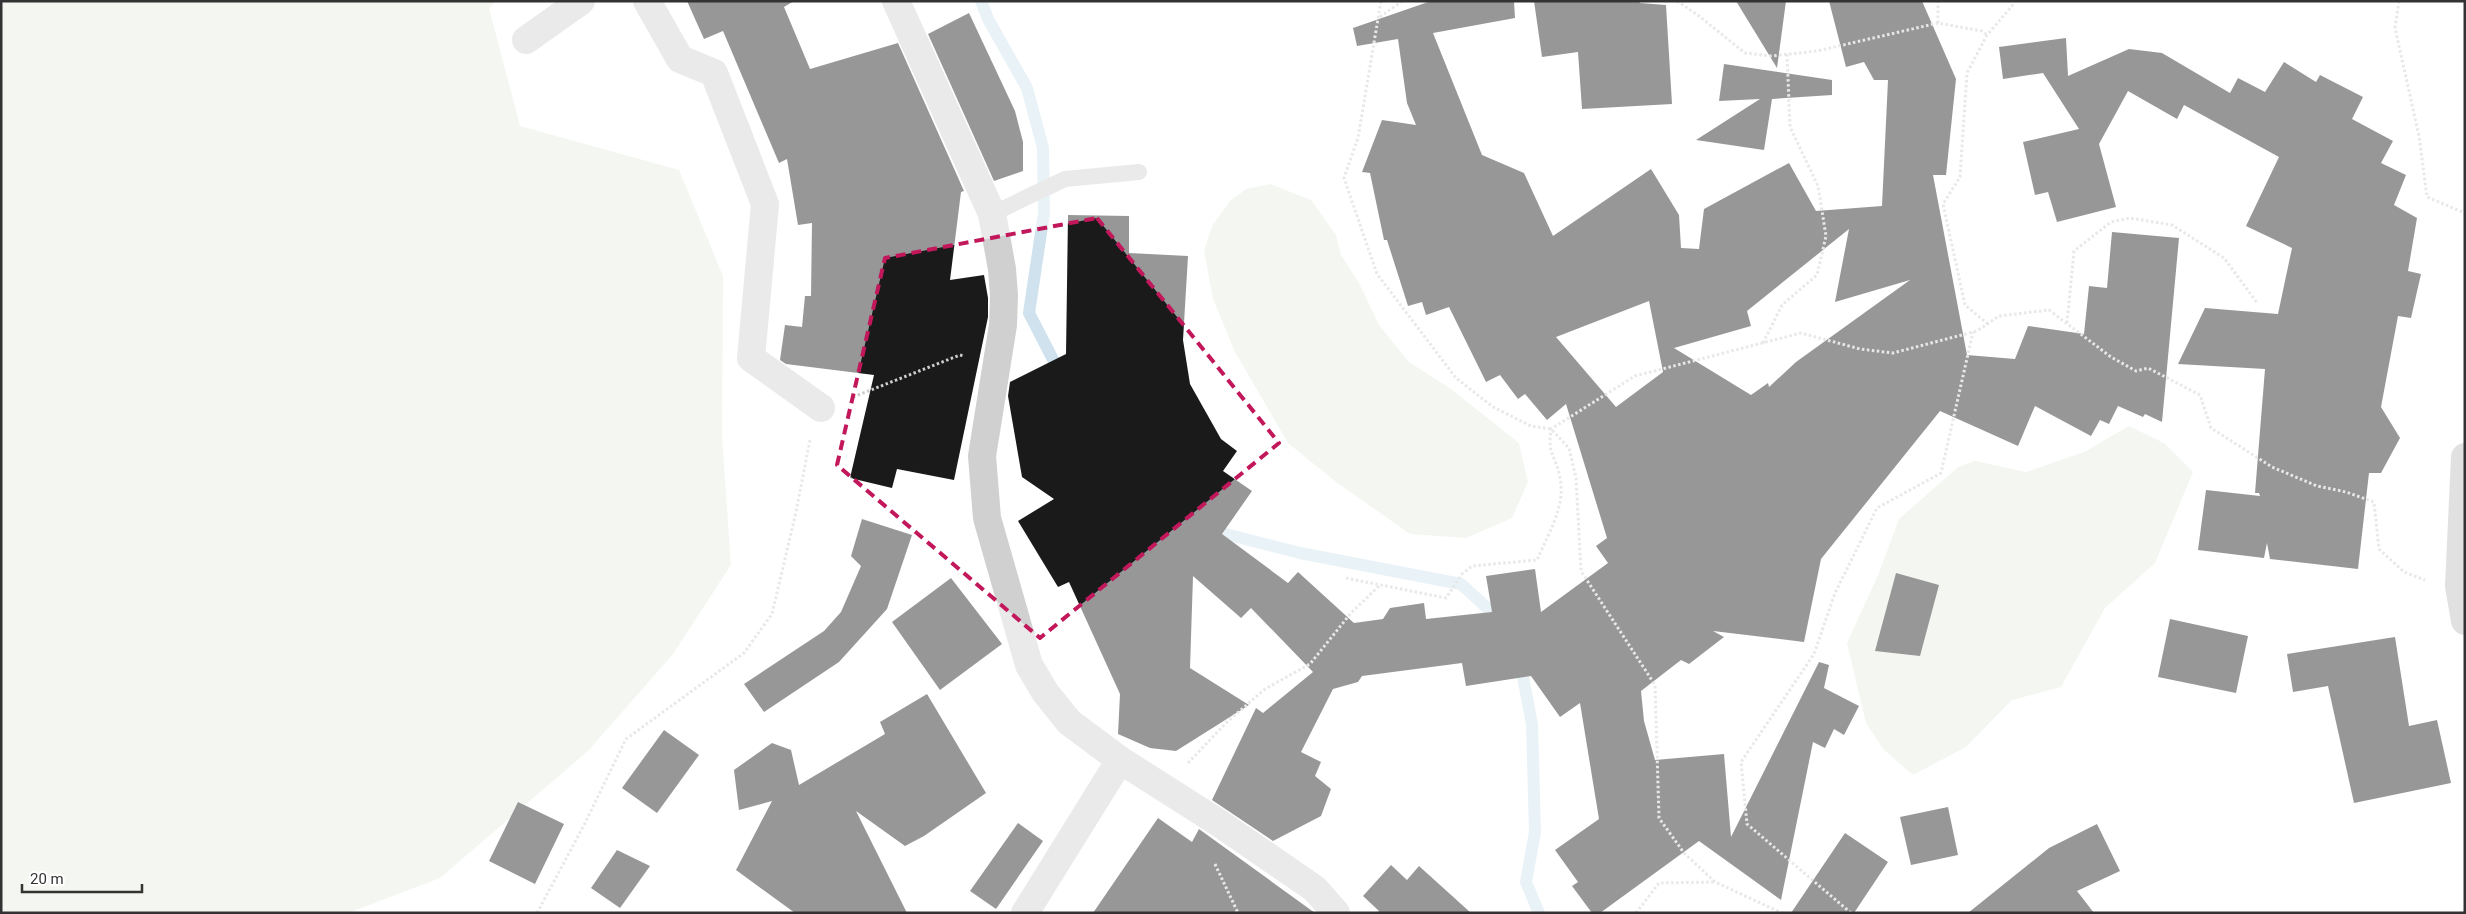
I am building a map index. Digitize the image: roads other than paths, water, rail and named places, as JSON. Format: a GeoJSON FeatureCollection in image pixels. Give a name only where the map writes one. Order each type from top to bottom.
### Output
{"type":"FeatureCollection","features":[{"type":"Feature","properties":{"kind":"street"},"geometry":{"type":"LineString","coordinates":[[526,40],[581,1]]}},
{"type":"Feature","properties":{"kind":"street"},"geometry":{"type":"LineString","coordinates":[[647,1],[680,59],[714,73],[765,204],[751,358],[821,408]]}},
{"type":"Feature","properties":{"kind":"street"},"geometry":{"type":"LineString","coordinates":[[896,1],[992,214],[1002,269],[1004,296],[1003,325],[982,456],[987,518],[1029,664],[1045,692],[1069,722],[1120,760],[1315,889],[1336,913]]}},
{"type":"Feature","properties":{"kind":"street"},"geometry":{"type":"LineString","coordinates":[[2465,457],[2459,586],[2465,622]]}},
{"type":"Feature","properties":{"kind":"street"},"geometry":{"type":"LineString","coordinates":[[1025,913],[1120,760]]}},
{"type":"Feature","properties":{"kind":"lane"},"geometry":{"type":"LineString","coordinates":[[992,214],[1065,179],[1139,172]]}},
{"type":"Feature","properties":{"kind":"waterway"},"geometry":{"type":"LineString","coordinates":[[981,1],[988,19],[1027,88],[1043,148],[1044,213],[1029,313],[1061,375]]}},
{"type":"Feature","properties":{"kind":"waterway"},"geometry":{"type":"LineString","coordinates":[[1206,529],[1300,553],[1461,584],[1497,617],[1501,624]]}},
{"type":"Feature","properties":{"kind":"waterway"},"geometry":{"type":"LineString","coordinates":[[1517,663],[1523,677],[1532,724],[1535,832],[1526,882],[1539,913]]}}]}
